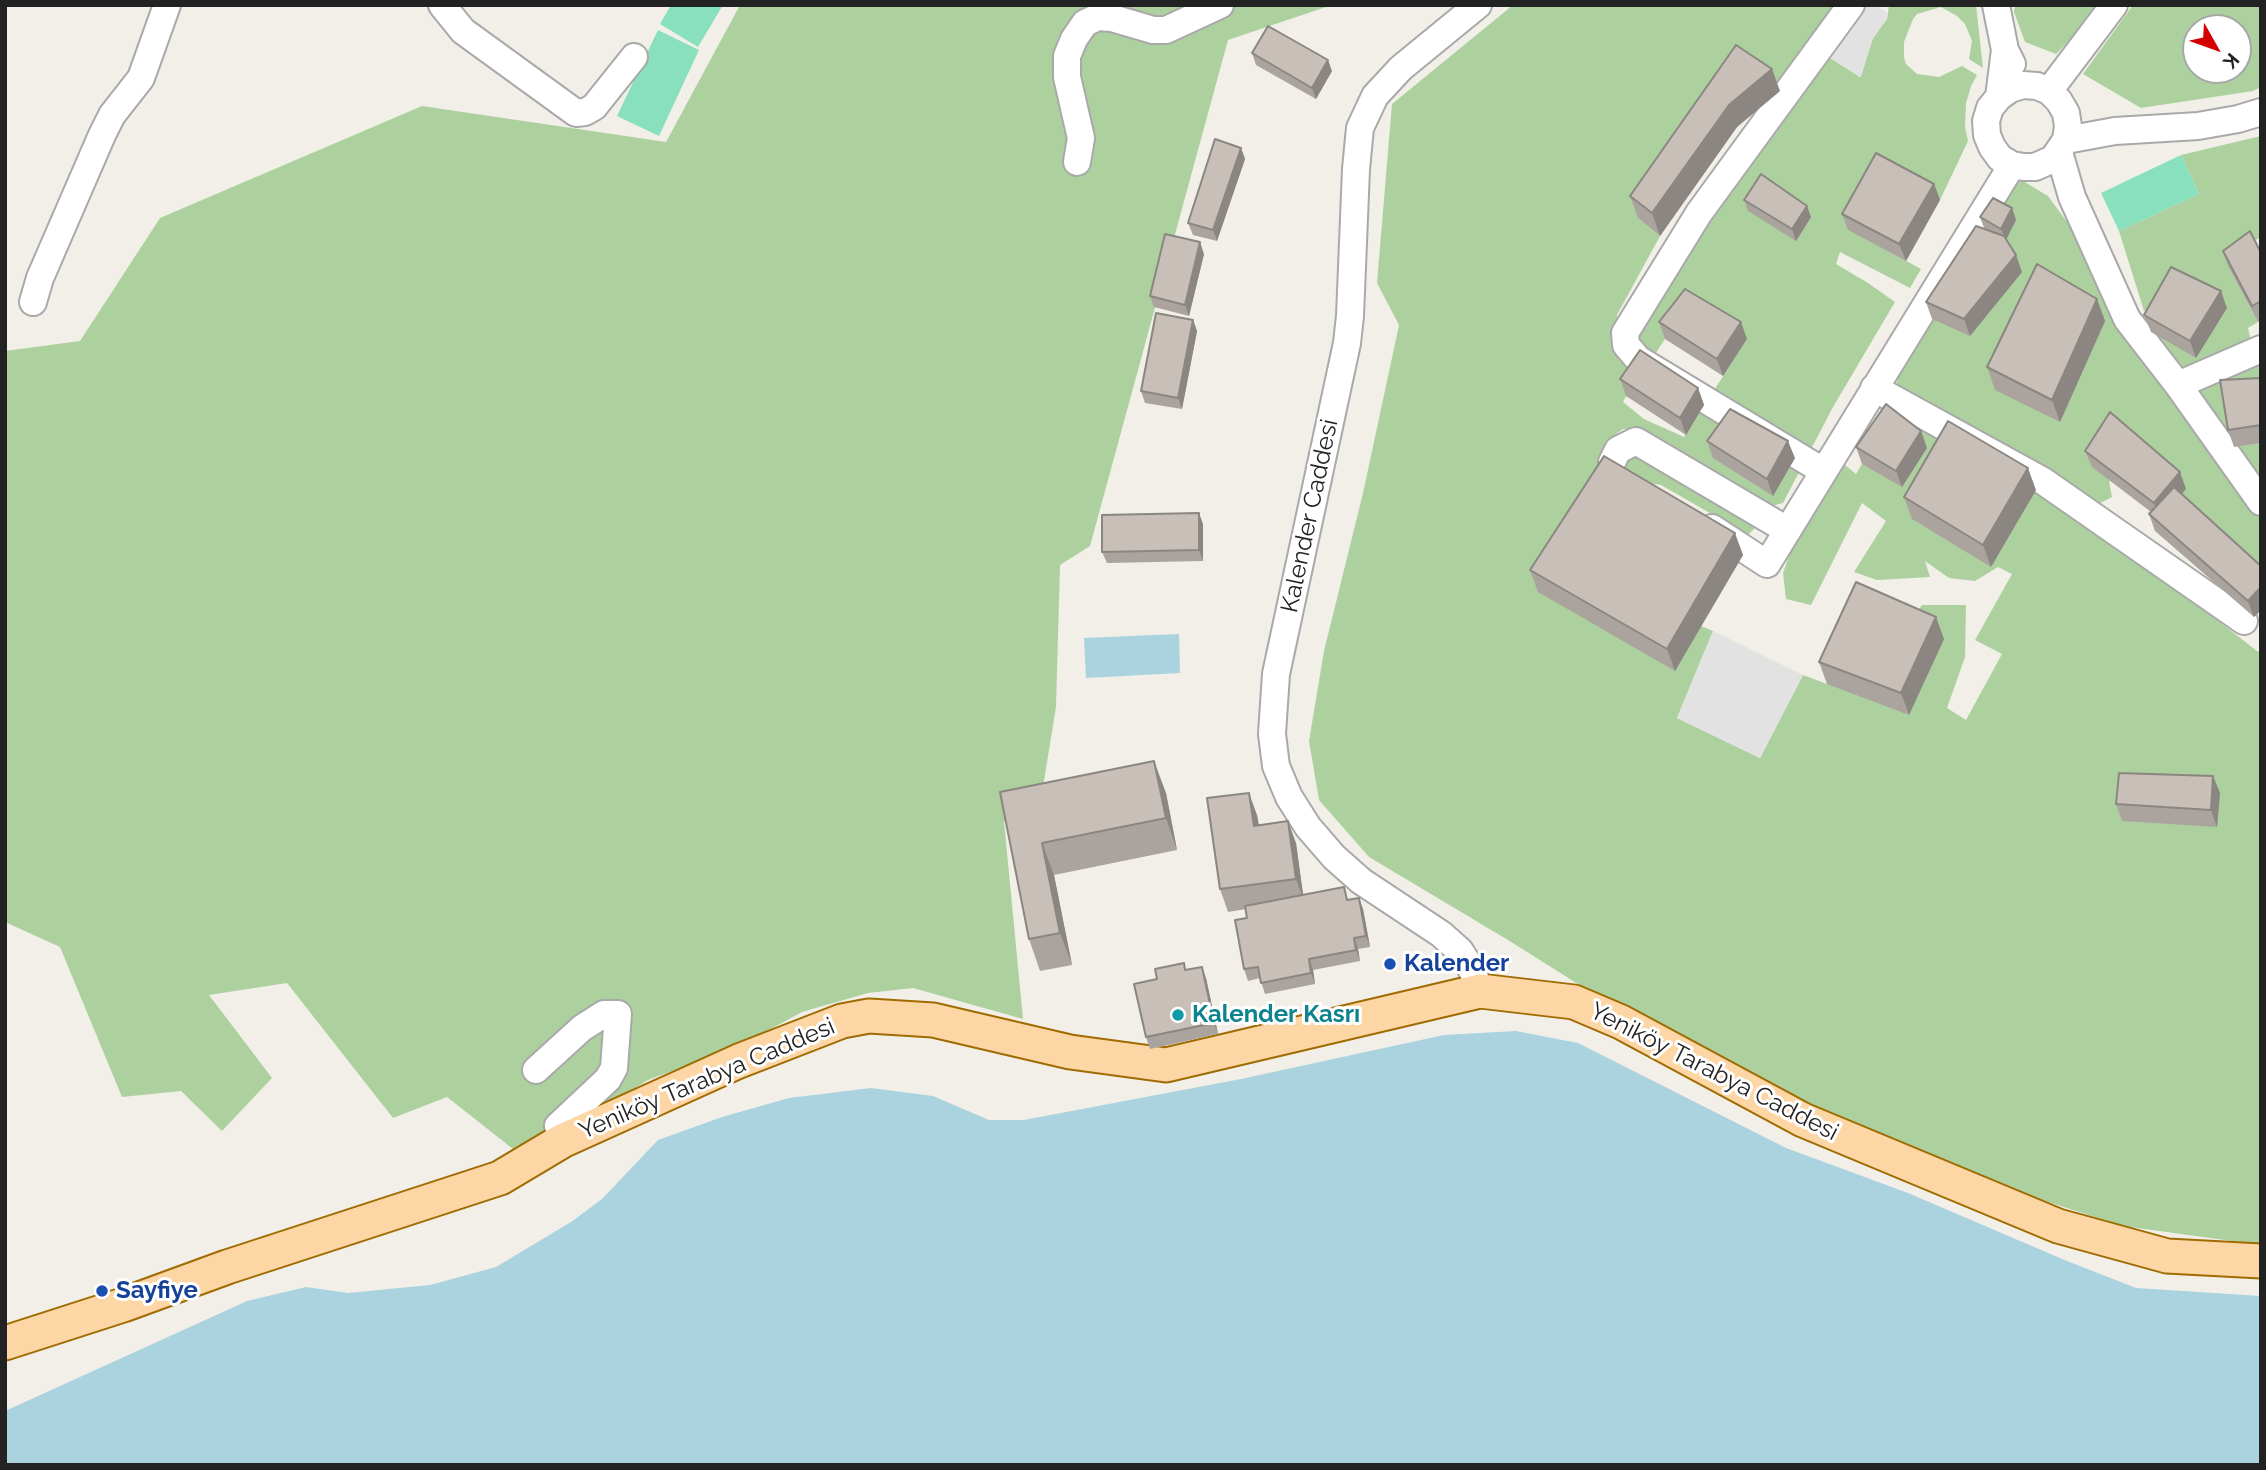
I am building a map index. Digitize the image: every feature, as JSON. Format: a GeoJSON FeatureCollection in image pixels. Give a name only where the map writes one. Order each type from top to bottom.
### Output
{"type":"FeatureCollection","features":[{"type":"Feature","properties":{"kind":"main road","name":"Yeniköy Tarabya Caddesi"},"geometry":{"type":"LineString","coordinates":[[5,1343],[500,1178],[562,1141],[738,1060],[842,1021],[869,1016],[933,1020],[1070,1052],[1166,1065],[1480,991],[1574,1002],[1621,1023],[1803,1120],[2058,1226],[2167,1256],[2261,1261]]}},
{"type":"Feature","properties":{"kind":"street"},"geometry":{"type":"LineString","coordinates":[[33,302],[40,278],[102,135],[112,115],[141,78],[167,5]]}},
{"type":"Feature","properties":{"kind":"street"},"geometry":{"type":"LineString","coordinates":[[442,5],[463,31],[576,113],[594,107],[634,57]]}},
{"type":"Feature","properties":{"kind":"street"},"geometry":{"type":"LineString","coordinates":[[1077,162],[1081,138],[1067,77],[1067,56],[1085,23],[1098,17],[1112,18],[1153,30],[1166,30],[1220,5]]}},
{"type":"Feature","properties":{"kind":"street","name":"Kalender Caddesi"},"geometry":{"type":"LineString","coordinates":[[1478,5],[1401,68],[1375,96],[1360,128],[1347,343],[1276,674],[1272,734],[1276,766],[1289,797],[1308,827],[1334,858],[1361,881],[1441,934],[1460,951],[1472,970],[1480,991]]}},
{"type":"Feature","properties":{"kind":"street"},"geometry":{"type":"LineString","coordinates":[[1823,471],[1638,359],[1626,345],[1625,333],[1699,213],[1851,5]]}},
{"type":"Feature","properties":{"kind":"street"},"geometry":{"type":"LineString","coordinates":[[1996,5],[2005,50],[2023,85]]}},
{"type":"Feature","properties":{"kind":"street"},"geometry":{"type":"LineString","coordinates":[[2049,92],[2114,5]]}},
{"type":"Feature","properties":{"kind":"street"},"geometry":{"type":"LineString","coordinates":[[1998,97],[2005,50]]}},
{"type":"Feature","properties":{"kind":"street"},"geometry":{"type":"LineString","coordinates":[[2073,197],[2023,166],[2000,158],[1992,148],[1986,121],[1990,108],[1998,97],[2010,89],[2023,85],[2037,86],[2059,101],[2066,113],[2068,126],[2063,146],[2073,197],[2127,319],[2178,385],[2261,502]]}},
{"type":"Feature","properties":{"kind":"street"},"geometry":{"type":"LineString","coordinates":[[2023,166],[2044,164],[2063,146],[2115,131],[2197,126],[2261,112]]}},
{"type":"Feature","properties":{"kind":"street"},"geometry":{"type":"LineString","coordinates":[[2066,113],[2115,131]]}},
{"type":"Feature","properties":{"kind":"street"},"geometry":{"type":"LineString","coordinates":[[1688,512],[1767,564],[1874,388],[2023,166]]}},
{"type":"Feature","properties":{"kind":"street"},"geometry":{"type":"LineString","coordinates":[[2178,385],[2261,349]]}},
{"type":"Feature","properties":{"kind":"street"},"geometry":{"type":"LineString","coordinates":[[1874,388],[2043,481],[2244,621]]}},
{"type":"Feature","properties":{"kind":"street"},"geometry":{"type":"LineString","coordinates":[[1612,462],[1618,450],[1636,442],[1787,530]]}},
{"type":"Feature","properties":{"kind":"street"},"geometry":{"type":"LineString","coordinates":[[536,1070],[582,1028],[604,1014],[618,1014],[614,1068],[608,1079],[558,1126],[562,1141]]}},
{"type":"Feature","properties":{"kind":"green space"},"geometry":{"type":"Polygon","coordinates":[[[671,5],[723,5],[698,47],[660,24],[671,5]]]}},
{"type":"Feature","properties":{"kind":"green space"},"geometry":{"type":"Polygon","coordinates":[[[740,5],[1332,5],[1228,40],[1090,546],[1060,565],[1056,707],[1038,818],[1004,821],[1023,1019],[913,988],[868,993],[802,1012],[741,1045],[648,1080],[551,1140],[513,1149],[447,1097],[393,1118],[287,983],[209,995],[272,1078],[222,1131],[181,1091],[122,1097],[60,947],[5,922],[5,351],[80,341],[160,218],[422,106],[666,142],[740,5]]]}},
{"type":"Feature","properties":{"kind":"green space"},"geometry":{"type":"Polygon","coordinates":[[[1513,5],[1835,5],[1780,91],[1744,67],[1638,218],[1660,236],[1617,315],[1616,351],[1637,375],[1623,402],[1644,419],[1684,437],[1747,339],[1665,339],[1655,354],[1632,339],[1642,316],[1830,58],[1860,77],[1873,38],[1887,19],[1889,5],[1976,5],[1983,68],[1969,59],[1972,41],[1965,24],[1941,7],[1917,14],[1904,42],[1906,64],[1917,74],[1939,77],[1962,66],[1977,75],[1966,103],[1965,127],[1968,141],[1940,200],[1849,230],[1921,269],[1910,288],[1840,252],[1836,264],[1895,302],[1833,407],[1783,503],[1759,509],[1642,429],[1623,429],[1608,440],[1601,458],[1674,671],[1701,626],[1713,631],[1677,718],[1760,758],[1803,675],[1827,684],[1914,617],[1922,605],[1966,605],[1965,657],[1947,708],[1966,720],[2002,654],[1975,640],[2012,574],[1998,567],[1975,581],[1949,578],[1925,561],[1930,577],[1877,580],[1854,572],[1886,521],[1862,503],[1811,605],[1786,599],[1783,573],[1809,499],[1833,455],[1856,474],[1862,464],[1903,429],[1897,382],[1900,372],[1984,228],[2005,240],[2016,220],[1997,209],[2013,184],[2023,181],[2048,196],[2261,508],[2261,578],[2177,500],[2186,489],[2109,481],[2112,497],[2077,515],[2261,652],[2261,1245],[2123,1226],[1902,1155],[1686,1052],[1508,940],[1369,857],[1319,800],[1309,741],[1324,651],[1363,493],[1399,325],[1377,283],[1392,104],[1513,5]]]}},
{"type":"Feature","properties":{"kind":"green space"},"geometry":{"type":"Polygon","coordinates":[[[2015,5],[2104,5],[2056,54],[2025,42],[2014,12],[2015,5]]]}},
{"type":"Feature","properties":{"kind":"green space"},"geometry":{"type":"Polygon","coordinates":[[[2133,5],[2261,5],[2261,87],[2253,91],[2141,108],[2083,74],[2133,5]]]}},
{"type":"Feature","properties":{"kind":"green space"},"geometry":{"type":"Polygon","coordinates":[[[658,30],[699,50],[659,136],[617,116],[658,30]]]}},
{"type":"Feature","properties":{"kind":"green space"},"geometry":{"type":"Polygon","coordinates":[[[2261,136],[2261,237],[2245,246],[2229,268],[2258,322],[2248,328],[2253,350],[2261,350],[2261,395],[2234,446],[2261,443],[2261,486],[2151,332],[2167,304],[2144,311],[2119,231],[2199,194],[2181,155],[2261,136]]]}},
{"type":"Feature","properties":{"kind":"green space"},"geometry":{"type":"Polygon","coordinates":[[[2181,155],[2199,194],[2119,231],[2101,193],[2181,155]]]}},
{"type":"Feature","properties":{"kind":"green space"},"geometry":{"type":"Polygon","coordinates":[[[1625,441],[1757,526],[1748,535],[1661,485],[1622,479],[1625,441]]]}},
{"type":"Feature","properties":{"kind":"shaded area"},"geometry":{"type":"Polygon","coordinates":[[[1861,5],[1874,5],[1888,13],[1887,19],[1873,38],[1861,77],[1830,58],[1861,5]]]}},
{"type":"Feature","properties":{"kind":"shaded area"},"geometry":{"type":"Polygon","coordinates":[[[1713,631],[1803,675],[1760,758],[1677,718],[1713,631]]]}},
{"type":"Feature","properties":{"kind":"water"},"geometry":{"type":"Polygon","coordinates":[[[1179,634],[1180,673],[1086,678],[1084,638],[1179,634]]]}},
{"type":"Feature","properties":{"kind":"water"},"geometry":{"type":"Polygon","coordinates":[[[1516,1031],[1578,1043],[1786,1148],[1908,1193],[2136,1288],[2261,1296],[2261,1465],[5,1465],[5,1411],[247,1301],[306,1287],[348,1293],[430,1285],[496,1267],[571,1222],[602,1199],[658,1140],[722,1117],[789,1098],[871,1088],[933,1096],[989,1120],[1024,1120],[1241,1079],[1444,1035],[1516,1031]]]}},
{"type":"Feature","properties":{"kind":"building"},"geometry":{"type":"Polygon","coordinates":[[[1268,26],[1328,60],[1312,88],[1252,53],[1268,26]]]}},
{"type":"Feature","properties":{"kind":"building"},"geometry":{"type":"Polygon","coordinates":[[[1736,45],[1772,69],[1729,105],[1652,213],[1630,196],[1736,45]]]}},
{"type":"Feature","properties":{"kind":"building"},"geometry":{"type":"Polygon","coordinates":[[[1215,139],[1241,148],[1213,230],[1188,223],[1215,139]]]}},
{"type":"Feature","properties":{"kind":"building"},"geometry":{"type":"Polygon","coordinates":[[[1876,153],[1934,184],[1899,244],[1842,214],[1876,153]]]}},
{"type":"Feature","properties":{"kind":"building"},"geometry":{"type":"Polygon","coordinates":[[[1761,174],[1807,206],[1792,229],[1744,200],[1761,174]]]}},
{"type":"Feature","properties":{"kind":"building"},"geometry":{"type":"Polygon","coordinates":[[[1993,198],[2012,208],[2001,229],[1980,217],[1993,198]]]}},
{"type":"Feature","properties":{"kind":"building"},"geometry":{"type":"Polygon","coordinates":[[[1976,226],[2004,236],[2016,255],[1964,319],[1926,302],[1976,226]]]}},
{"type":"Feature","properties":{"kind":"building"},"geometry":{"type":"Polygon","coordinates":[[[2250,231],[2261,253],[2261,301],[2252,306],[2223,251],[2250,231]]]}},
{"type":"Feature","properties":{"kind":"building"},"geometry":{"type":"Polygon","coordinates":[[[1165,234],[1200,242],[1185,305],[1150,296],[1165,234]]]}},
{"type":"Feature","properties":{"kind":"building"},"geometry":{"type":"Polygon","coordinates":[[[2037,264],[2097,299],[2052,400],[1987,367],[2037,264]]]}},
{"type":"Feature","properties":{"kind":"building"},"geometry":{"type":"Polygon","coordinates":[[[2171,267],[2221,291],[2190,341],[2144,315],[2171,267]]]}},
{"type":"Feature","properties":{"kind":"building"},"geometry":{"type":"Polygon","coordinates":[[[1685,289],[1741,322],[1717,359],[1659,322],[1685,289]]]}},
{"type":"Feature","properties":{"kind":"building"},"geometry":{"type":"Polygon","coordinates":[[[1156,313],[1193,320],[1178,398],[1141,391],[1156,313]]]}},
{"type":"Feature","properties":{"kind":"building"},"geometry":{"type":"Polygon","coordinates":[[[1640,350],[1698,388],[1680,418],[1620,379],[1640,350]]]}},
{"type":"Feature","properties":{"kind":"building"},"geometry":{"type":"Polygon","coordinates":[[[2261,378],[2261,425],[2228,430],[2220,380],[2261,378]]]}},
{"type":"Feature","properties":{"kind":"building"},"geometry":{"type":"Polygon","coordinates":[[[1886,404],[1921,431],[1896,471],[1856,447],[1886,404]]]}},
{"type":"Feature","properties":{"kind":"building"},"geometry":{"type":"Polygon","coordinates":[[[1730,409],[1788,441],[1767,479],[1707,441],[1730,409]]]}},
{"type":"Feature","properties":{"kind":"building"},"geometry":{"type":"Polygon","coordinates":[[[2110,412],[2180,472],[2154,503],[2085,451],[2110,412]]]}},
{"type":"Feature","properties":{"kind":"building"},"geometry":{"type":"Polygon","coordinates":[[[1948,421],[2028,468],[1983,545],[1904,497],[1948,421]]]}},
{"type":"Feature","properties":{"kind":"building"},"geometry":{"type":"Polygon","coordinates":[[[1604,456],[1735,533],[1667,649],[1530,570],[1604,456]]]}},
{"type":"Feature","properties":{"kind":"building"},"geometry":{"type":"Polygon","coordinates":[[[2174,487],[2261,566],[2261,587],[2248,601],[2149,514],[2174,487]]]}},
{"type":"Feature","properties":{"kind":"building"},"geometry":{"type":"Polygon","coordinates":[[[1199,513],[1199,550],[1102,552],[1102,515],[1199,513]]]}},
{"type":"Feature","properties":{"kind":"building"},"geometry":{"type":"Polygon","coordinates":[[[1856,582],[1936,617],[1901,693],[1819,662],[1856,582]]]}},
{"type":"Feature","properties":{"kind":"building"},"geometry":{"type":"Polygon","coordinates":[[[1154,761],[1166,818],[1042,843],[1060,933],[1029,939],[1000,792],[1154,761]]]}},
{"type":"Feature","properties":{"kind":"building"},"geometry":{"type":"Polygon","coordinates":[[[2119,773],[2213,776],[2211,810],[2116,804],[2119,773]]]}},
{"type":"Feature","properties":{"kind":"building"},"geometry":{"type":"Polygon","coordinates":[[[1249,793],[1254,826],[1288,821],[1296,879],[1220,889],[1207,798],[1249,793]]]}},
{"type":"Feature","properties":{"kind":"building"},"geometry":{"type":"Polygon","coordinates":[[[1344,887],[1347,900],[1359,898],[1366,936],[1354,938],[1356,950],[1309,959],[1311,973],[1261,983],[1258,967],[1244,969],[1235,920],[1247,918],[1245,906],[1344,887]]]}},
{"type":"Feature","properties":{"kind":"building","name":"Kalender Kasrı"},"geometry":{"type":"Polygon","coordinates":[[[1184,963],[1185,970],[1202,967],[1214,1023],[1146,1037],[1134,984],[1157,979],[1155,969],[1184,963]]]}},
{"type":"Feature","properties":{"kind":"place","name":"Kalender"},"geometry":{"type":"Point","coordinates":[1390,964]}},
{"type":"Feature","properties":{"kind":"place","name":"Kalender Kasrı"},"geometry":{"type":"Point","coordinates":[1178,1015]}},
{"type":"Feature","properties":{"kind":"place","name":"Sayfiye"},"geometry":{"type":"Point","coordinates":[102,1291]}}]}
